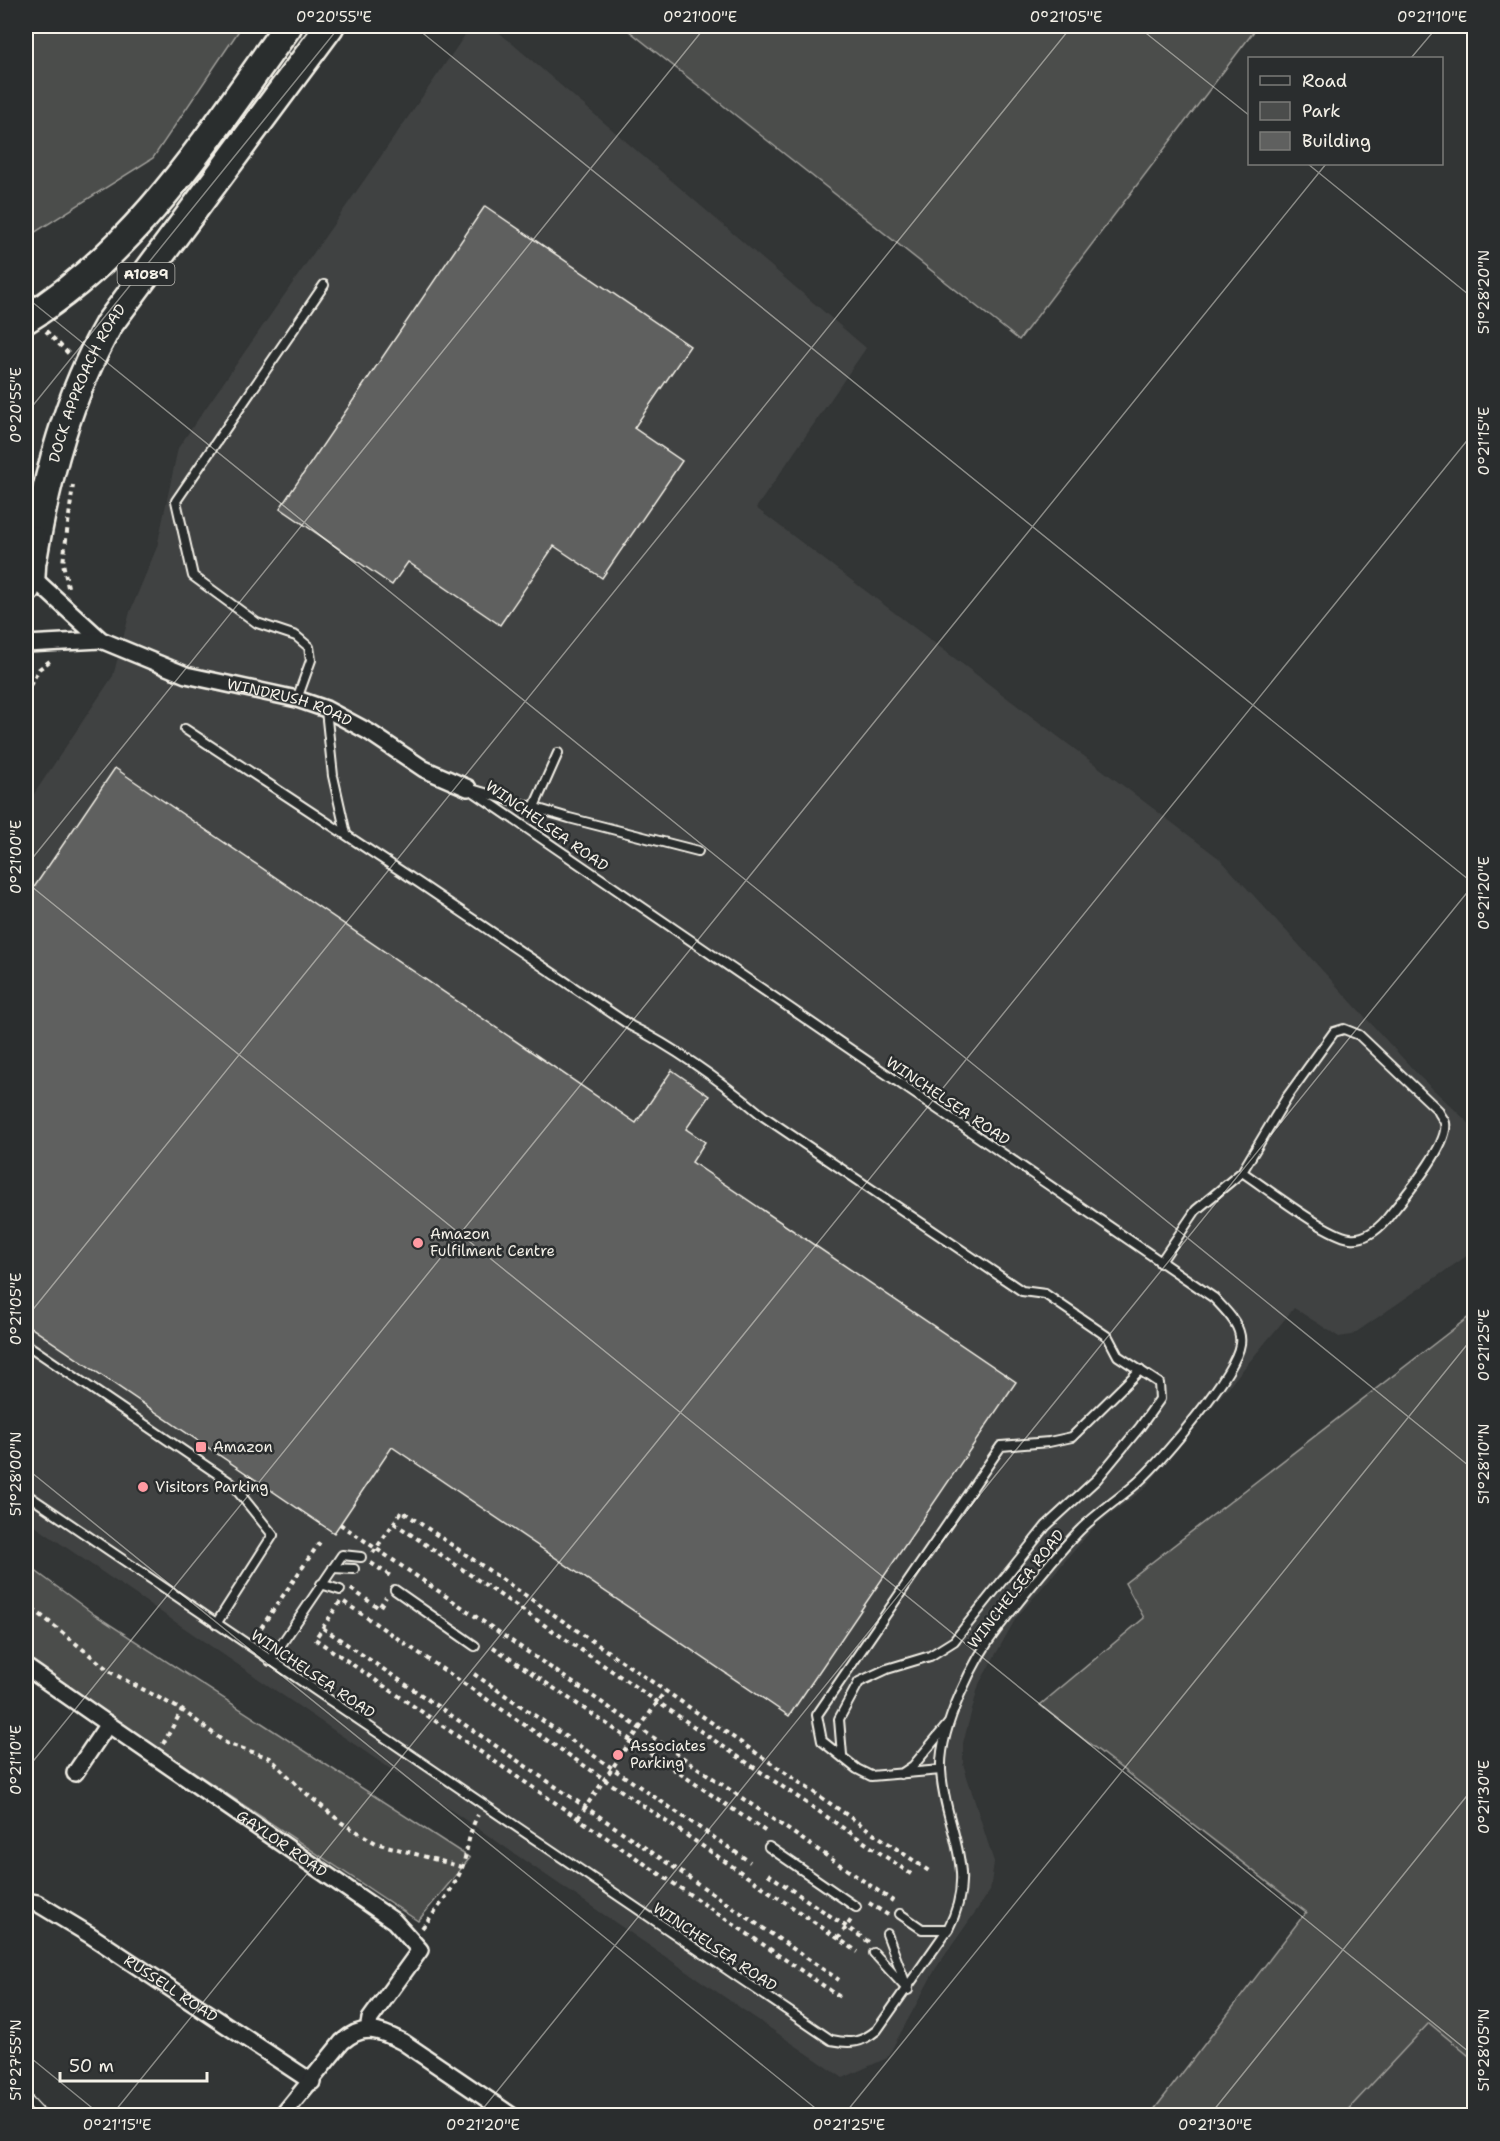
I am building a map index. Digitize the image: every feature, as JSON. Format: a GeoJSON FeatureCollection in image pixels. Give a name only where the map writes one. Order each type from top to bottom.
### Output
{"type":"FeatureCollection","features":[{"type":"Feature","properties":{"kind":"highway","name":"A1089"},"geometry":{"type":"LineString","coordinates":[[30,316],[59,298],[114,249],[153,208],[288,26]]}},
{"type":"Feature","properties":{"kind":"highway","name":"DOCK APPROACH ROAD"},"geometry":{"type":"LineString","coordinates":[[30,574],[45,486],[85,368],[109,324],[330,26]]}},
{"type":"Feature","properties":{"kind":"highway"},"geometry":{"type":"LineString","coordinates":[[26,495],[34,530],[30,574]]}},
{"type":"Feature","properties":{"kind":"street","name":"WINDRUSH ROAD"},"geometry":{"type":"LineString","coordinates":[[30,574],[101,640],[186,675],[297,699],[326,709],[369,732],[424,769],[468,788]]}},
{"type":"Feature","properties":{"kind":"street","name":"WINDRUSH ROAD"},"geometry":{"type":"LineString","coordinates":[[26,644],[101,640]]}},
{"type":"Feature","properties":{"kind":"street","name":"GAYLOR ROAD"},"geometry":{"type":"LineString","coordinates":[[26,1667],[394,1921],[420,1950]]}},
{"type":"Feature","properties":{"kind":"street"},"geometry":{"type":"LineString","coordinates":[[75,1773],[108,1724]]}},
{"type":"Feature","properties":{"kind":"street","name":"RUSSELL ROAD"},"geometry":{"type":"LineString","coordinates":[[26,1901],[37,1903],[90,1935],[312,2082]]}},
{"type":"Feature","properties":{"kind":"street"},"geometry":{"type":"LineString","coordinates":[[368,2030],[370,2019],[420,1950]]}},
{"type":"Feature","properties":{"kind":"street"},"geometry":{"type":"LineString","coordinates":[[282,2115],[353,2032],[368,2030],[385,2032],[403,2042],[512,2115]]}},
{"type":"Feature","properties":{"kind":"lane"},"geometry":{"type":"LineString","coordinates":[[297,699],[310,660],[309,647],[296,636],[257,623],[193,576],[176,501],[324,285]]}},
{"type":"Feature","properties":{"kind":"lane"},"geometry":{"type":"LineString","coordinates":[[326,709],[333,776],[346,834]]}},
{"type":"Feature","properties":{"kind":"lane"},"geometry":{"type":"LineString","coordinates":[[185,729],[346,834],[631,1026],[663,1042],[726,1085],[772,1123],[1022,1291],[1045,1294],[1054,1300],[1108,1337],[1118,1356],[1159,1383],[1160,1399],[1140,1427],[1097,1479],[1046,1526],[954,1641],[930,1656],[887,1669],[859,1682],[839,1719],[843,1755]]}},
{"type":"Feature","properties":{"kind":"lane"},"geometry":{"type":"LineString","coordinates":[[534,807],[558,753]]}},
{"type":"Feature","properties":{"kind":"lane"},"geometry":{"type":"LineString","coordinates":[[468,788],[698,851]]}},
{"type":"Feature","properties":{"kind":"lane","name":"WINCHELSEA ROAD"},"geometry":{"type":"LineString","coordinates":[[26,1494],[831,2040],[851,2044],[866,2040],[877,2030],[908,1990],[948,1929],[957,1913],[961,1895],[962,1869],[941,1770],[950,1721],[979,1655],[999,1626],[1077,1533],[1139,1481],[1212,1394],[1227,1373],[1240,1344],[1232,1316],[1214,1298],[468,788]]}},
{"type":"Feature","properties":{"kind":"lane"},"geometry":{"type":"LineString","coordinates":[[1160,1263],[1197,1210],[1242,1172],[1287,1097],[1334,1032],[1344,1029],[1359,1035],[1437,1110],[1445,1123],[1443,1138],[1431,1159],[1386,1220],[1378,1229],[1365,1236],[1350,1238],[1332,1231],[1242,1172]]}},
{"type":"Feature","properties":{"kind":"lane"},"geometry":{"type":"LineString","coordinates":[[26,1344],[231,1483],[273,1535],[216,1624]]}},
{"type":"Feature","properties":{"kind":"lane"},"geometry":{"type":"LineString","coordinates":[[941,1770],[871,1776],[856,1769],[843,1755],[822,1741],[817,1715],[1001,1446],[1049,1442],[1072,1437],[1140,1370]]}},
{"type":"Feature","properties":{"kind":"lane"},"geometry":{"type":"LineString","coordinates":[[270,1661],[342,1555],[361,1557]]}},
{"type":"Feature","properties":{"kind":"lane"},"geometry":{"type":"LineString","coordinates":[[333,1568],[354,1569]]}},
{"type":"Feature","properties":{"kind":"lane"},"geometry":{"type":"LineString","coordinates":[[321,1584],[340,1590]]}},
{"type":"Feature","properties":{"kind":"lane"},"geometry":{"type":"LineString","coordinates":[[393,1590],[476,1646]]}},
{"type":"Feature","properties":{"kind":"lane"},"geometry":{"type":"LineString","coordinates":[[900,1775],[913,1766],[950,1721]]}},
{"type":"Feature","properties":{"kind":"lane"},"geometry":{"type":"LineString","coordinates":[[769,1847],[856,1907]]}},
{"type":"Feature","properties":{"kind":"lane"},"geometry":{"type":"LineString","coordinates":[[900,1914],[922,1929],[948,1929]]}},
{"type":"Feature","properties":{"kind":"lane"},"geometry":{"type":"LineString","coordinates":[[887,1934],[908,1990]]}},
{"type":"Feature","properties":{"kind":"lane"},"geometry":{"type":"LineString","coordinates":[[875,1951],[908,1990]]}},
{"type":"Feature","properties":{"kind":"lane"},"geometry":{"type":"LineString","coordinates":[[26,2098],[43,2115]]}},
{"type":"Feature","properties":{"kind":"path"},"geometry":{"type":"LineString","coordinates":[[30,316],[85,368]]}},
{"type":"Feature","properties":{"kind":"path"},"geometry":{"type":"LineString","coordinates":[[70,590],[63,563],[74,480]]}},
{"type":"Feature","properties":{"kind":"path"},"geometry":{"type":"LineString","coordinates":[[26,693],[39,669],[56,656]]}},
{"type":"Feature","properties":{"kind":"path"},"geometry":{"type":"LineString","coordinates":[[397,1581],[368,1561],[402,1511],[929,1871]]}},
{"type":"Feature","properties":{"kind":"path"},"geometry":{"type":"LineString","coordinates":[[394,1523],[911,1874]]}},
{"type":"Feature","properties":{"kind":"path"},"geometry":{"type":"LineString","coordinates":[[340,1524],[893,1901]]}},
{"type":"Feature","properties":{"kind":"path"},"geometry":{"type":"LineString","coordinates":[[248,1646],[322,1539]]}},
{"type":"Feature","properties":{"kind":"path"},"geometry":{"type":"LineString","coordinates":[[355,1579],[315,1639],[843,1999]]}},
{"type":"Feature","properties":{"kind":"path"},"geometry":{"type":"LineString","coordinates":[[349,1588],[379,1608],[393,1590]]}},
{"type":"Feature","properties":{"kind":"path"},"geometry":{"type":"LineString","coordinates":[[341,1600],[858,1952]]}},
{"type":"Feature","properties":{"kind":"path"},"geometry":{"type":"LineString","coordinates":[[26,1603],[112,1673],[182,1710],[226,1743],[270,1758],[342,1823],[376,1843],[462,1867]]}},
{"type":"Feature","properties":{"kind":"path"},"geometry":{"type":"LineString","coordinates":[[323,1628],[839,1980]]}},
{"type":"Feature","properties":{"kind":"path"},"geometry":{"type":"LineString","coordinates":[[493,1647],[769,1834]]}},
{"type":"Feature","properties":{"kind":"path"},"geometry":{"type":"LineString","coordinates":[[474,1674],[750,1862]]}},
{"type":"Feature","properties":{"kind":"path"},"geometry":{"type":"LineString","coordinates":[[578,1818],[665,1690]]}},
{"type":"Feature","properties":{"kind":"path"},"geometry":{"type":"LineString","coordinates":[[155,1758],[182,1710]]}},
{"type":"Feature","properties":{"kind":"path"},"geometry":{"type":"LineString","coordinates":[[420,1950],[421,1930],[447,1895],[462,1867],[472,1825]]}},
{"type":"Feature","properties":{"kind":"path"},"geometry":{"type":"LineString","coordinates":[[768,1874],[875,1951]]}},
{"type":"Feature","properties":{"kind":"shaded area"},"geometry":{"type":"Polygon","coordinates":[[[494,28],[866,348],[756,508],[1220,859],[1420,1077],[1474,1128],[1474,1251],[1352,1335],[1339,1337],[1294,1308],[1144,1489],[1096,1525],[1016,1618],[979,1684],[963,1743],[963,1764],[994,1862],[990,1891],[936,1968],[887,2058],[843,2078],[26,1520],[26,806],[113,676],[130,612],[157,547],[178,448],[468,31],[494,28]]]}},
{"type":"Feature","properties":{"kind":"shaded area"},"geometry":{"type":"Polygon","coordinates":[[[1429,2022],[1474,2060],[1474,2115],[1343,2116],[1429,2022]]]}},
{"type":"Feature","properties":{"kind":"green space"},"geometry":{"type":"Polygon","coordinates":[[[26,26],[242,26],[153,158],[26,238],[26,26]]]}},
{"type":"Feature","properties":{"kind":"green space"},"geometry":{"type":"Polygon","coordinates":[[[623,26],[1258,26],[1019,340],[623,26]]]}},
{"type":"Feature","properties":{"kind":"green space"},"geometry":{"type":"Polygon","coordinates":[[[1474,1313],[1474,2060],[1429,2023],[1343,2115],[1150,2115],[1306,1912],[1040,1705],[1144,1618],[1125,1583],[1474,1313]]]}},
{"type":"Feature","properties":{"kind":"green space"},"geometry":{"type":"Polygon","coordinates":[[[26,1564],[95,1615],[470,1858],[418,1921],[26,1660],[26,1564]]]}},
{"type":"Feature","properties":{"kind":"building"},"geometry":{"type":"Polygon","coordinates":[[[485,206],[690,346],[634,428],[682,461],[602,578],[554,546],[500,625],[408,562],[392,585],[280,508],[485,206]]]}},
{"type":"Feature","properties":{"kind":"building","name":"Amazon Fulfilment Centre"},"geometry":{"type":"Polygon","coordinates":[[[115,768],[636,1123],[672,1070],[709,1096],[686,1129],[705,1142],[692,1162],[1016,1382],[789,1716],[392,1447],[334,1533],[26,1324],[26,899],[115,768]]]}},
{"type":"Feature","properties":{"kind":"place","name":"Amazon Fulfilment Centre"},"geometry":{"type":"Point","coordinates":[418,1243]}},
{"type":"Feature","properties":{"kind":"place","name":"Amazon"},"geometry":{"type":"Point","coordinates":[201,1447]}},
{"type":"Feature","properties":{"kind":"place","name":"Visitors Parking"},"geometry":{"type":"Point","coordinates":[143,1487]}},
{"type":"Feature","properties":{"kind":"place","name":"Associates Parking"},"geometry":{"type":"Point","coordinates":[618,1755]}}]}
